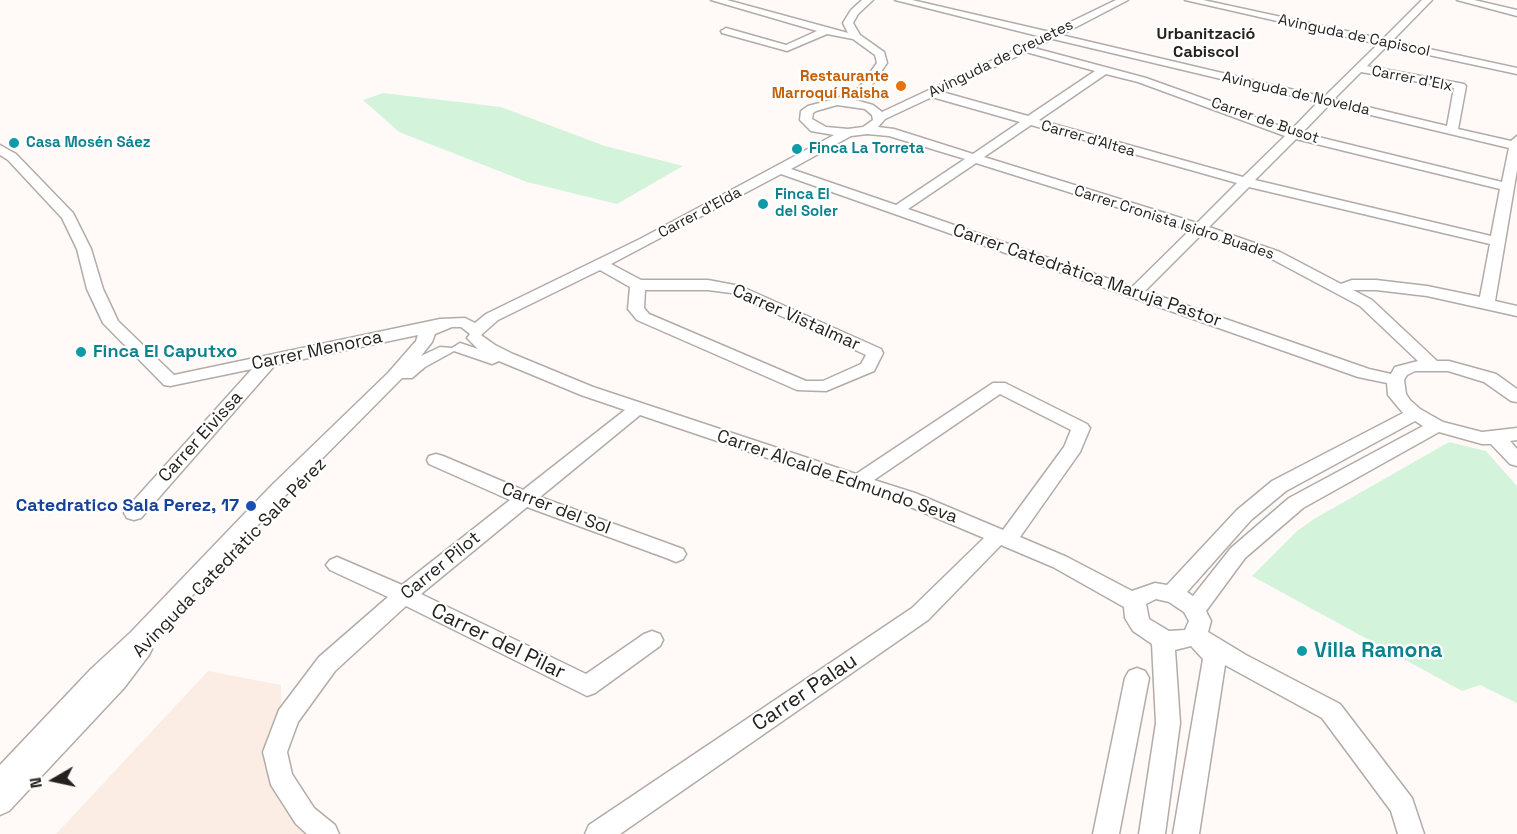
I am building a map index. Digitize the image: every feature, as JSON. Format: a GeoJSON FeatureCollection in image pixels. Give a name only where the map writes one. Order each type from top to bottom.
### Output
{"type":"FeatureCollection","features":[{"type":"Feature","properties":{"kind":"street"},"geometry":{"type":"LineString","coordinates":[[716,0],[826,31],[856,37],[880,54],[882,59],[879,70],[862,91],[837,102],[818,105],[807,111],[806,120],[816,128],[848,133],[878,126],[875,110],[862,105],[837,102]]}},
{"type":"Feature","properties":{"kind":"street","name":"Avinguda de Novelda"},"geometry":{"type":"LineString","coordinates":[[900,0],[1452,131],[1517,144]]}},
{"type":"Feature","properties":{"kind":"street","name":"Avinguda de Creuetes"},"geometry":{"type":"LineString","coordinates":[[878,126],[932,93],[1123,0]]}},
{"type":"Feature","properties":{"kind":"street","name":"Avinguda de Capiscol"},"geometry":{"type":"LineString","coordinates":[[1190,0],[1517,71]]}},
{"type":"Feature","properties":{"kind":"street"},"geometry":{"type":"LineString","coordinates":[[1136,292],[1427,0]]}},
{"type":"Feature","properties":{"kind":"street"},"geometry":{"type":"LineString","coordinates":[[1462,0],[1517,13]]}},
{"type":"Feature","properties":{"kind":"street"},"geometry":{"type":"LineString","coordinates":[[856,37],[848,23],[861,2]]}},
{"type":"Feature","properties":{"kind":"street"},"geometry":{"type":"LineString","coordinates":[[726,31],[787,48],[826,31]]}},
{"type":"Feature","properties":{"kind":"street","name":"Carrer de Busot"},"geometry":{"type":"LineString","coordinates":[[1025,49],[1142,80],[1292,134],[1507,187]]}},
{"type":"Feature","properties":{"kind":"street","name":"Carrer d’Elx"},"geometry":{"type":"LineString","coordinates":[[1357,68],[1460,87],[1452,131]]}},
{"type":"Feature","properties":{"kind":"street"},"geometry":{"type":"LineString","coordinates":[[897,210],[1104,70]]}},
{"type":"Feature","properties":{"kind":"street"},"geometry":{"type":"LineString","coordinates":[[862,91],[862,105]]}},
{"type":"Feature","properties":{"kind":"street","name":"Carrer d'Altea"},"geometry":{"type":"LineString","coordinates":[[932,93],[1246,182],[1498,242]]}},
{"type":"Feature","properties":{"kind":"street","name":"Carrer Cronista Isidro Buades"},"geometry":{"type":"LineString","coordinates":[[878,126],[1199,228],[1275,255],[1366,303],[1431,364]]}},
{"type":"Feature","properties":{"kind":"street"},"geometry":{"type":"LineString","coordinates":[[804,156],[817,142],[816,128]]}},
{"type":"Feature","properties":{"kind":"street","name":"Carrer d'Elda"},"geometry":{"type":"LineString","coordinates":[[597,265],[685,221],[848,133]]}},
{"type":"Feature","properties":{"kind":"street"},"geometry":{"type":"LineString","coordinates":[[1487,303],[1507,187],[1517,144]]}},
{"type":"Feature","properties":{"kind":"street","name":"Carrer Menorca"},"geometry":{"type":"LineString","coordinates":[[0,149],[12,157],[68,216],[84,249],[95,288],[111,323],[170,381],[394,334],[441,342]]}},
{"type":"Feature","properties":{"kind":"street","name":"Carrer Catedràtica Maruja Pastor"},"geometry":{"type":"LineString","coordinates":[[779,169],[1364,373],[1395,380]]}},
{"type":"Feature","properties":{"kind":"street"},"geometry":{"type":"LineString","coordinates":[[441,342],[452,322],[597,265]]}},
{"type":"Feature","properties":{"kind":"street"},"geometry":{"type":"LineString","coordinates":[[441,342],[476,334],[492,317],[597,265]]}},
{"type":"Feature","properties":{"kind":"street","name":"Carrer Vistalmar"},"geometry":{"type":"LineString","coordinates":[[597,265],[638,285],[708,285],[735,289],[875,353],[868,367],[826,386],[803,386],[643,317],[636,309],[638,285]]}},
{"type":"Feature","properties":{"kind":"street"},"geometry":{"type":"LineString","coordinates":[[1340,289],[1352,285],[1376,285],[1427,291],[1517,311]]}},
{"type":"Feature","properties":{"kind":"street","name":"Carrer Alcalde Edmundo Seva"},"geometry":{"type":"LineString","coordinates":[[452,322],[465,323],[489,349],[536,372],[635,411]]}},
{"type":"Feature","properties":{"kind":"street","name":"Carrer Alcalde Edmundo Seva"},"geometry":{"type":"LineString","coordinates":[[441,342],[481,354],[529,377],[635,411],[666,418],[908,498],[1060,562],[1135,603]]}},
{"type":"Feature","properties":{"kind":"street","name":"Avinguda Catedràtic Sala Pérez"},"geometry":{"type":"LineString","coordinates":[[0,783],[99,676],[139,638],[278,491],[394,377],[441,342]]}},
{"type":"Feature","properties":{"kind":"street","name":"Avinguda Catedràtic Sala Pérez"},"geometry":{"type":"LineString","coordinates":[[0,803],[116,681],[148,640],[259,524],[291,495],[402,376],[441,342]]}},
{"type":"Feature","properties":{"kind":"street","name":"Carrer Eivissa"},"geometry":{"type":"LineString","coordinates":[[134,513],[268,362]]}},
{"type":"Feature","properties":{"kind":"street"},"geometry":{"type":"LineString","coordinates":[[1514,391],[1470,370],[1431,364],[1413,366],[1401,371],[1395,380],[1397,395],[1414,413],[1437,426],[1467,436],[1496,438],[1517,434]]}},
{"type":"Feature","properties":{"kind":"street","name":"Carrer Palau"},"geometry":{"type":"LineString","coordinates":[[598,834],[920,614],[1003,537],[1072,448],[1081,428],[999,387],[859,481]]}},
{"type":"Feature","properties":{"kind":"street","name":"Carrer Pilot"},"geometry":{"type":"LineString","coordinates":[[326,834],[305,816],[280,777],[275,752],[288,717],[327,664],[404,595],[635,411]]}},
{"type":"Feature","properties":{"kind":"street"},"geometry":{"type":"LineString","coordinates":[[1172,594],[1244,515],[1280,486],[1404,421],[1414,413]]}},
{"type":"Feature","properties":{"kind":"street"},"geometry":{"type":"LineString","coordinates":[[1196,610],[1210,587],[1238,553],[1296,503],[1437,426]]}},
{"type":"Feature","properties":{"kind":"street"},"geometry":{"type":"LineString","coordinates":[[1496,438],[1517,460]]}},
{"type":"Feature","properties":{"kind":"street","name":"Carrer del Sol"},"geometry":{"type":"LineString","coordinates":[[436,460],[526,499],[676,554]]}},
{"type":"Feature","properties":{"kind":"street","name":"Carrer del Pilar"},"geometry":{"type":"LineString","coordinates":[[337,565],[404,595],[588,686],[652,640]]}},
{"type":"Feature","properties":{"kind":"street"},"geometry":{"type":"LineString","coordinates":[[1155,591],[1172,594],[1184,599],[1196,610],[1200,621],[1194,636],[1179,640],[1163,638],[1141,625],[1136,618],[1135,603],[1146,593],[1155,591]]}},
{"type":"Feature","properties":{"kind":"street"},"geometry":{"type":"LineString","coordinates":[[1186,834],[1214,659],[1211,651],[1194,636]]}},
{"type":"Feature","properties":{"kind":"street"},"geometry":{"type":"LineString","coordinates":[[1194,636],[1331,711],[1403,806],[1411,834]]}},
{"type":"Feature","properties":{"kind":"street"},"geometry":{"type":"LineString","coordinates":[[1152,834],[1168,723],[1163,638]]}},
{"type":"Feature","properties":{"kind":"street"},"geometry":{"type":"LineString","coordinates":[[1106,834],[1137,678]]}},
{"type":"Feature","properties":{"kind":"shaded area"},"geometry":{"type":"Polygon","coordinates":[[[208,671],[281,685],[281,787],[340,834],[56,834],[208,671]]]}},
{"type":"Feature","properties":{"kind":"green space"},"geometry":{"type":"Polygon","coordinates":[[[383,93],[501,107],[605,146],[683,166],[617,204],[527,182],[399,132],[363,100],[383,93]]]}},
{"type":"Feature","properties":{"kind":"green space"},"geometry":{"type":"Polygon","coordinates":[[[1449,442],[1486,451],[1517,486],[1517,703],[1480,685],[1462,691],[1252,576],[1297,531],[1314,519],[1449,442]]]}},
{"type":"Feature","properties":{"kind":"place","name":"Restaurante Marroquí Raisha"},"geometry":{"type":"Point","coordinates":[901,86]}},
{"type":"Feature","properties":{"kind":"place","name":"Casa Mosén Sáez"},"geometry":{"type":"Point","coordinates":[14,143]}},
{"type":"Feature","properties":{"kind":"place","name":"Finca La Torreta"},"geometry":{"type":"Point","coordinates":[797,149]}},
{"type":"Feature","properties":{"kind":"place","name":"Finca El del Soler"},"geometry":{"type":"Point","coordinates":[763,204]}},
{"type":"Feature","properties":{"kind":"place","name":"Finca El Caputxo"},"geometry":{"type":"Point","coordinates":[81,352]}},
{"type":"Feature","properties":{"kind":"place","name":"Catedratico Sala Perez, 17"},"geometry":{"type":"Point","coordinates":[251,506]}},
{"type":"Feature","properties":{"kind":"place","name":"Villa Ramona"},"geometry":{"type":"Point","coordinates":[1302,651]}},
{"type":"Feature","properties":{"kind":"district","name":"Urbanització Cabiscol"},"geometry":{"type":"Point","coordinates":[1206,44]}}]}
